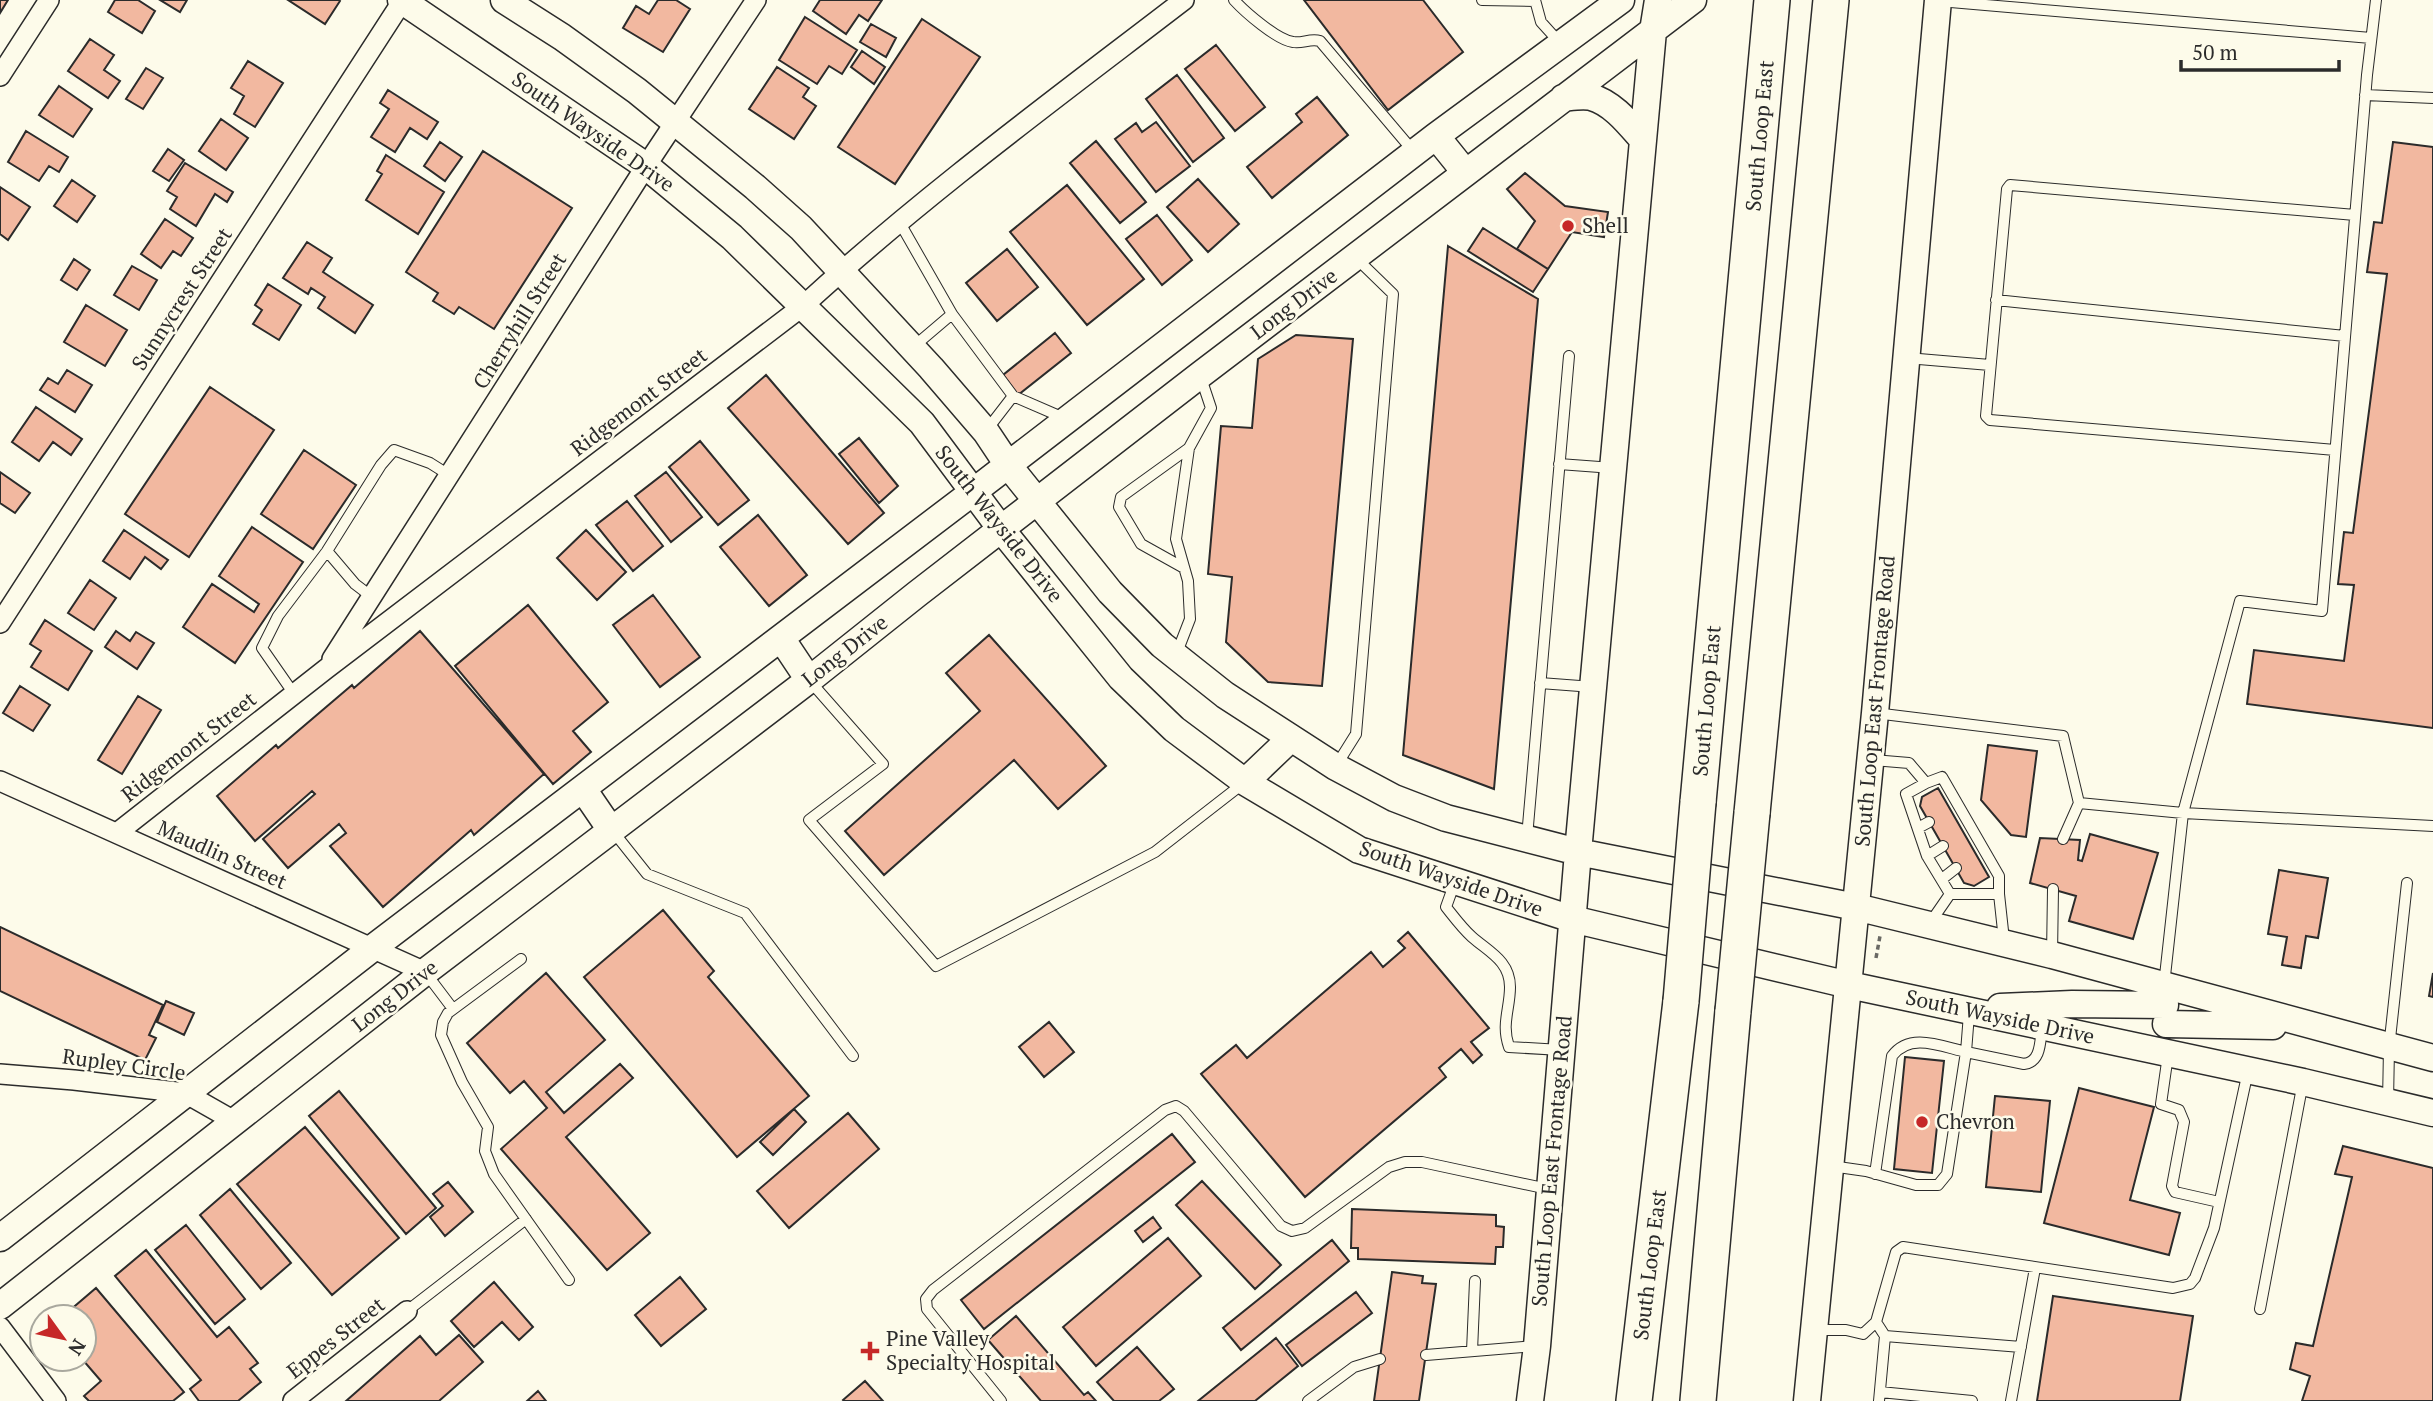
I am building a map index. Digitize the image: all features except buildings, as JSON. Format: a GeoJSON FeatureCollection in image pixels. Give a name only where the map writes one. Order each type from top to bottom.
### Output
{"type":"FeatureCollection","features":[{"type":"Feature","properties":{"kind":"highway"},"geometry":{"type":"LineString","coordinates":[[1698,1401],[1831,0]]}},
{"type":"Feature","properties":{"kind":"highway","name":"South Loop East"},"geometry":{"type":"LineString","coordinates":[[1634,1401],[1681,1001],[1771,15]]}},
{"type":"Feature","properties":{"kind":"main road","name":"South Wayside Drive"},"geometry":{"type":"LineString","coordinates":[[402,0],[646,166],[732,237],[922,424],[1001,529],[1121,678],[1174,729],[1245,782],[1359,850],[1572,919],[1849,985],[2303,1082],[2433,1113]]}},
{"type":"Feature","properties":{"kind":"main road","name":"South Wayside Drive"},"geometry":{"type":"LineString","coordinates":[[504,0],[562,37],[615,76],[755,187],[801,228],[986,432],[1110,592],[1176,656],[1225,695],[1336,767],[1394,798],[1446,818],[1578,852],[1856,907],[2052,955],[2165,1005],[2317,1028],[2433,1058]]}},
{"type":"Feature","properties":{"kind":"main road"},"geometry":{"type":"LineString","coordinates":[[0,1238],[374,947],[1009,465],[1436,136],[1621,0]]}},
{"type":"Feature","properties":{"kind":"main road","name":"South Loop East Frontage Road"},"geometry":{"type":"LineString","coordinates":[[1526,1400],[1537,1346],[1578,852],[1658,0]]}},
{"type":"Feature","properties":{"kind":"main road","name":"Long Drive"},"geometry":{"type":"LineString","coordinates":[[0,1306],[425,971],[809,680],[1200,375],[1693,0]]}},
{"type":"Feature","properties":{"kind":"main road","name":"South Loop East Frontage Road"},"geometry":{"type":"LineString","coordinates":[[1807,1401],[1875,713],[1938,1]]}},
{"type":"Feature","properties":{"kind":"main road"},"geometry":{"type":"LineString","coordinates":[[1563,98],[1590,96],[1627,121],[1643,140]]}},
{"type":"Feature","properties":{"kind":"main road"},"geometry":{"type":"LineString","coordinates":[[1436,136],[1465,172]]}},
{"type":"Feature","properties":{"kind":"main road"},"geometry":{"type":"LineString","coordinates":[[1207,312],[1236,348]]}},
{"type":"Feature","properties":{"kind":"main road"},"geometry":{"type":"LineString","coordinates":[[781,638],[809,680]]}},
{"type":"Feature","properties":{"kind":"main road"},"geometry":{"type":"LineString","coordinates":[[1245,782],[1290,739]]}},
{"type":"Feature","properties":{"kind":"main road"},"geometry":{"type":"LineString","coordinates":[[583,789],[611,830]]}},
{"type":"Feature","properties":{"kind":"main road"},"geometry":{"type":"LineString","coordinates":[[1965,1010],[2072,1004],[2165,1005],[2317,1028]]}},
{"type":"Feature","properties":{"kind":"main road"},"geometry":{"type":"LineString","coordinates":[[2165,1005],[2169,1053]]}},
{"type":"Feature","properties":{"kind":"street"},"geometry":{"type":"LineString","coordinates":[[0,76],[49,0]]}},
{"type":"Feature","properties":{"kind":"street","name":"Sunnycrest Street"},"geometry":{"type":"LineString","coordinates":[[0,622],[402,0]]}},
{"type":"Feature","properties":{"kind":"street","name":"Cherryhill Street"},"geometry":{"type":"LineString","coordinates":[[326,669],[646,166],[756,0]]}},
{"type":"Feature","properties":{"kind":"street","name":"Ridgemont Street"},"geometry":{"type":"LineString","coordinates":[[117,833],[326,669],[803,306],[841,271],[1014,130],[1184,0]]}},
{"type":"Feature","properties":{"kind":"street","name":"Maudlin Street"},"geometry":{"type":"LineString","coordinates":[[0,781],[425,971]]}},
{"type":"Feature","properties":{"kind":"street","name":"Rupley Circle"},"geometry":{"type":"LineString","coordinates":[[0,1074],[184,1093],[236,1122]]}},
{"type":"Feature","properties":{"kind":"street","name":"Eppes Street"},"geometry":{"type":"LineString","coordinates":[[293,1401],[407,1311]]}},
{"type":"Feature","properties":{"kind":"street"},"geometry":{"type":"LineString","coordinates":[[0,1327],[56,1401]]}},
{"type":"Feature","properties":{"kind":"lane"},"geometry":{"type":"LineString","coordinates":[[1234,0],[1294,43],[1312,39],[1320,41],[1415,152]]}},
{"type":"Feature","properties":{"kind":"lane"},"geometry":{"type":"LineString","coordinates":[[1482,0],[1535,1],[1541,22],[1561,44]]}},
{"type":"Feature","properties":{"kind":"lane"},"geometry":{"type":"LineString","coordinates":[[2165,1005],[2183,813],[2240,601],[2322,611],[2365,95],[2376,0]]}},
{"type":"Feature","properties":{"kind":"lane"},"geometry":{"type":"LineString","coordinates":[[1938,1],[2371,38]]}},
{"type":"Feature","properties":{"kind":"lane"},"geometry":{"type":"LineString","coordinates":[[2365,95],[2433,98]]}},
{"type":"Feature","properties":{"kind":"lane"},"geometry":{"type":"LineString","coordinates":[[2336,450],[1990,420],[1986,416],[1990,365],[2007,189],[2010,185],[2355,215]]}},
{"type":"Feature","properties":{"kind":"lane"},"geometry":{"type":"LineString","coordinates":[[900,223],[952,314],[1013,396],[1067,419]]}},
{"type":"Feature","properties":{"kind":"lane"},"geometry":{"type":"LineString","coordinates":[[1336,767],[1356,734],[1393,294],[1355,258]]}},
{"type":"Feature","properties":{"kind":"lane"},"geometry":{"type":"LineString","coordinates":[[1996,300],[2345,336]]}},
{"type":"Feature","properties":{"kind":"lane"},"geometry":{"type":"LineString","coordinates":[[912,348],[952,314]]}},
{"type":"Feature","properties":{"kind":"lane"},"geometry":{"type":"LineString","coordinates":[[1527,838],[1569,356]]}},
{"type":"Feature","properties":{"kind":"lane"},"geometry":{"type":"LineString","coordinates":[[1905,358],[1990,365]]}},
{"type":"Feature","properties":{"kind":"lane"},"geometry":{"type":"LineString","coordinates":[[1176,656],[1190,619],[1188,581],[1176,539],[1189,448],[1211,408],[1200,375]]}},
{"type":"Feature","properties":{"kind":"lane"},"geometry":{"type":"LineString","coordinates":[[986,432],[1013,396]]}},
{"type":"Feature","properties":{"kind":"lane"},"geometry":{"type":"LineString","coordinates":[[1184,568],[1141,544],[1119,507],[1121,497],[1189,448]]}},
{"type":"Feature","properties":{"kind":"lane"},"geometry":{"type":"LineString","coordinates":[[295,694],[262,648],[278,616],[327,551],[381,465],[394,450],[430,463],[449,475]]}},
{"type":"Feature","properties":{"kind":"lane"},"geometry":{"type":"LineString","coordinates":[[1559,464],[1613,468]]}},
{"type":"Feature","properties":{"kind":"lane"},"geometry":{"type":"LineString","coordinates":[[327,551],[355,584],[372,597]]}},
{"type":"Feature","properties":{"kind":"lane"},"geometry":{"type":"LineString","coordinates":[[809,680],[883,764],[809,820],[936,966],[1155,852],[1245,782]]}},
{"type":"Feature","properties":{"kind":"lane"},"geometry":{"type":"LineString","coordinates":[[1540,683],[1593,687]]}},
{"type":"Feature","properties":{"kind":"lane"},"geometry":{"type":"LineString","coordinates":[[1875,713],[2063,736],[2079,803],[2063,839]]}},
{"type":"Feature","properties":{"kind":"lane"},"geometry":{"type":"LineString","coordinates":[[1870,760],[1909,763],[1926,783]]}},
{"type":"Feature","properties":{"kind":"lane"},"geometry":{"type":"LineString","coordinates":[[1950,894],[1927,856],[1906,794],[1941,777],[1953,807],[1980,854],[1999,876],[2004,944]]}},
{"type":"Feature","properties":{"kind":"lane"},"geometry":{"type":"LineString","coordinates":[[2079,803],[2183,813],[2433,826]]}},
{"type":"Feature","properties":{"kind":"lane"},"geometry":{"type":"LineString","coordinates":[[1918,828],[1929,822]]}},
{"type":"Feature","properties":{"kind":"lane"},"geometry":{"type":"LineString","coordinates":[[611,830],[647,874],[745,913],[853,1056]]}},
{"type":"Feature","properties":{"kind":"lane"},"geometry":{"type":"LineString","coordinates":[[1927,856],[1943,846]]}},
{"type":"Feature","properties":{"kind":"lane"},"geometry":{"type":"LineString","coordinates":[[1942,879],[1956,868]]}},
{"type":"Feature","properties":{"kind":"lane"},"geometry":{"type":"LineString","coordinates":[[1456,882],[1446,907],[1471,936],[1494,953],[1509,971],[1510,988],[1504,1032],[1509,1047],[1561,1050]]}},
{"type":"Feature","properties":{"kind":"lane"},"geometry":{"type":"LineString","coordinates":[[2388,1102],[2389,1048],[2407,883]]}},
{"type":"Feature","properties":{"kind":"lane"},"geometry":{"type":"LineString","coordinates":[[2052,955],[2053,889]]}},
{"type":"Feature","properties":{"kind":"lane"},"geometry":{"type":"LineString","coordinates":[[1950,894],[1999,894]]}},
{"type":"Feature","properties":{"kind":"lane"},"geometry":{"type":"LineString","coordinates":[[1929,925],[1950,894]]}},
{"type":"Feature","properties":{"kind":"lane"},"geometry":{"type":"LineString","coordinates":[[521,960],[453,1009],[443,1021],[441,1035],[488,1127],[485,1151],[494,1174],[569,1280]]}},
{"type":"Feature","properties":{"kind":"lane"},"geometry":{"type":"LineString","coordinates":[[425,971],[453,1009]]}},
{"type":"Feature","properties":{"kind":"lane"},"geometry":{"type":"LineString","coordinates":[[1830,1166],[1916,1185],[1932,1186],[1943,1181],[1947,1174],[1966,1052],[1965,1010]]}},
{"type":"Feature","properties":{"kind":"lane"},"geometry":{"type":"LineString","coordinates":[[1875,1174],[1889,1070],[1892,1056],[1898,1047],[1919,1042],[2031,1064],[2038,1053],[2043,1026]]}},
{"type":"Feature","properties":{"kind":"lane"},"geometry":{"type":"LineString","coordinates":[[2169,1053],[2161,1104],[2179,1110],[2184,1122],[2172,1186],[2175,1192],[2220,1202]]}},
{"type":"Feature","properties":{"kind":"lane"},"geometry":{"type":"LineString","coordinates":[[1814,1330],[1846,1330],[1863,1334],[1876,1322],[1896,1252],[1903,1247],[2174,1288],[2190,1284],[2195,1278],[2214,1228],[2248,1070]]}},
{"type":"Feature","properties":{"kind":"lane"},"geometry":{"type":"LineString","coordinates":[[2260,1309],[2303,1082]]}},
{"type":"Feature","properties":{"kind":"lane"},"geometry":{"type":"LineString","coordinates":[[1001,1401],[927,1309],[926,1299],[933,1290],[1165,1110],[1175,1106],[1184,1111],[1280,1226],[1292,1231],[1305,1227],[1389,1167],[1405,1162],[1423,1162],[1548,1189]]}},
{"type":"Feature","properties":{"kind":"lane"},"geometry":{"type":"LineString","coordinates":[[407,1311],[526,1219]]}},
{"type":"Feature","properties":{"kind":"lane"},"geometry":{"type":"LineString","coordinates":[[2011,1401],[2035,1268]]}},
{"type":"Feature","properties":{"kind":"lane"},"geometry":{"type":"LineString","coordinates":[[1472,1352],[1475,1281]]}},
{"type":"Feature","properties":{"kind":"lane"},"geometry":{"type":"LineString","coordinates":[[1876,1322],[1885,1336],[1880,1397],[1972,1401]]}},
{"type":"Feature","properties":{"kind":"lane"},"geometry":{"type":"LineString","coordinates":[[1885,1336],[2021,1347]]}},
{"type":"Feature","properties":{"kind":"lane"},"geometry":{"type":"LineString","coordinates":[[1426,1355],[1537,1346]]}},
{"type":"Feature","properties":{"kind":"lane"},"geometry":{"type":"LineString","coordinates":[[1308,1401],[1354,1367],[1380,1359]]}},
{"type":"Feature","properties":{"kind":"path"},"geometry":{"type":"LineString","coordinates":[[1876,961],[1880,936]]}},
{"type":"Feature","properties":{"kind":"place","name":"Shell"},"geometry":{"type":"Point","coordinates":[1568,226]}},
{"type":"Feature","properties":{"kind":"place","name":"Chevron"},"geometry":{"type":"Point","coordinates":[1922,1122]}},
{"type":"Feature","properties":{"kind":"place","name":"Pine Valley Specialty Hospital"},"geometry":{"type":"Point","coordinates":[870,1351]}}]}
